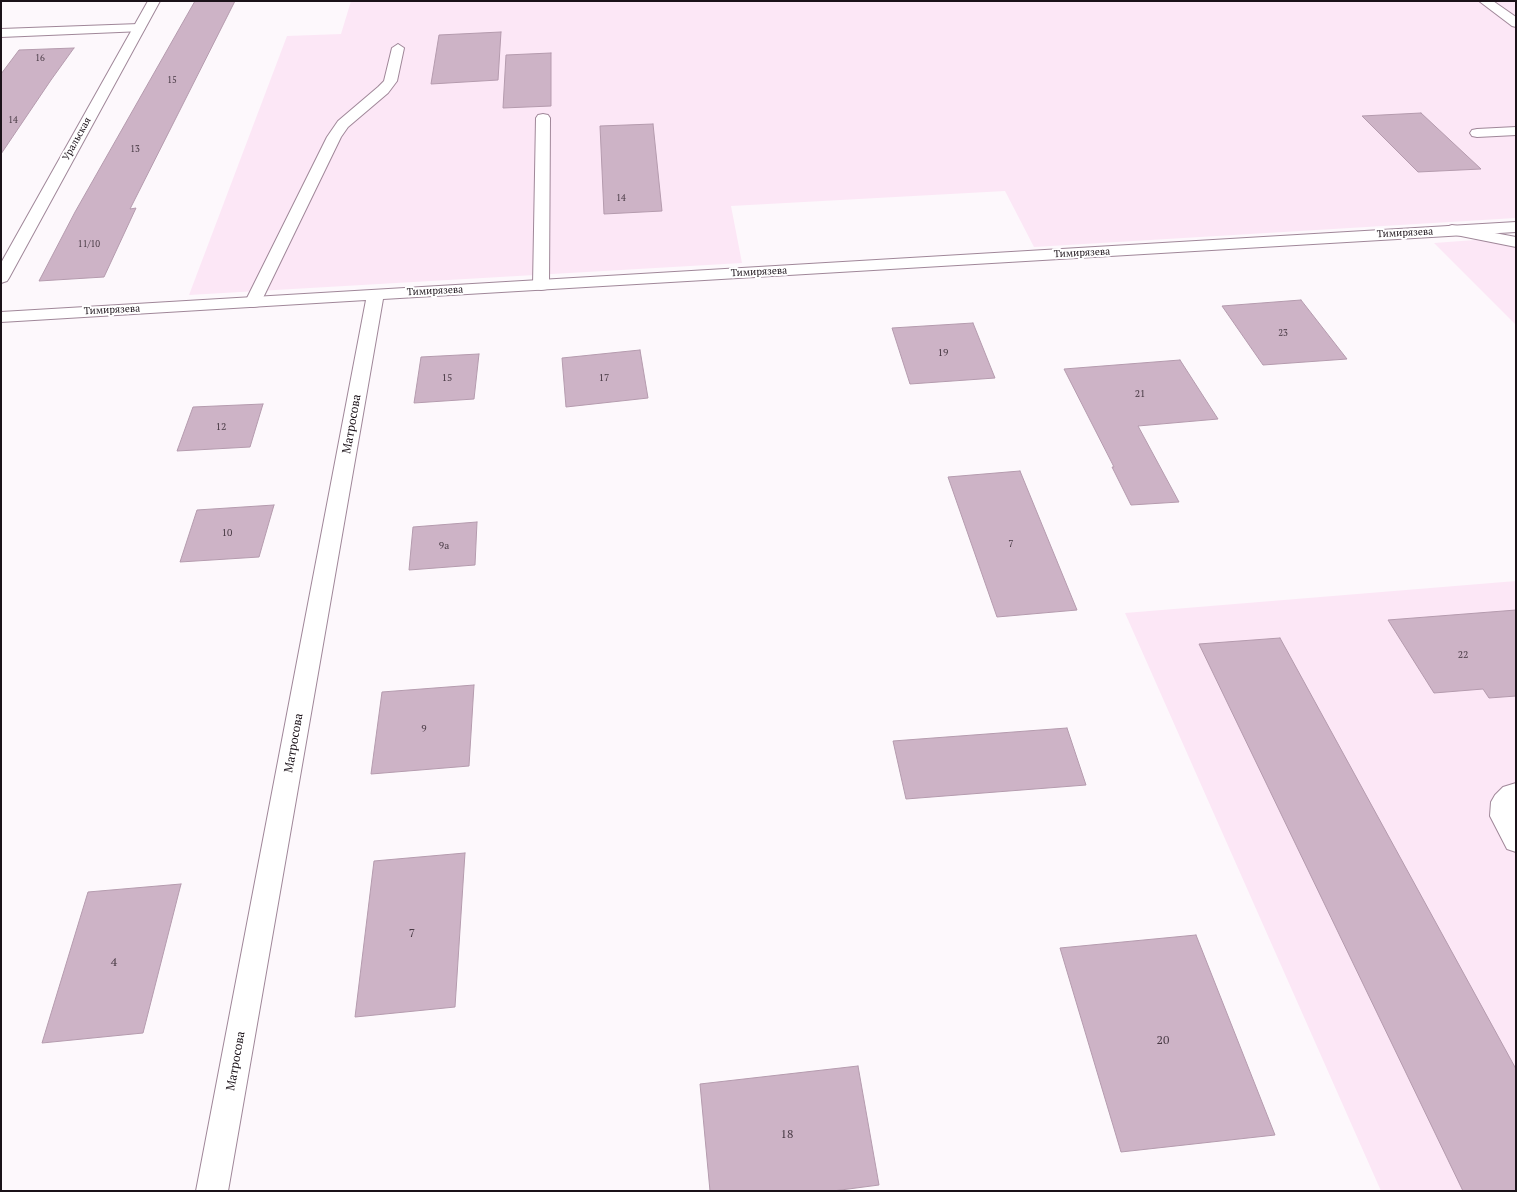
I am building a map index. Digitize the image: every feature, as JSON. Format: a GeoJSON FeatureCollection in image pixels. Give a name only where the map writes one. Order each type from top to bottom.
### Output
{"type":"FeatureCollection","features":[{"type":"Feature","properties":{"kind":"street","name":"Уральская"},"geometry":{"type":"LineString","coordinates":[[1,278],[154,1]]}},
{"type":"Feature","properties":{"kind":"street"},"geometry":{"type":"LineString","coordinates":[[1486,2],[1507,1]]}},
{"type":"Feature","properties":{"kind":"street"},"geometry":{"type":"LineString","coordinates":[[1486,2],[1516,23]]}},
{"type":"Feature","properties":{"kind":"street"},"geometry":{"type":"LineString","coordinates":[[1,33],[139,28]]}},
{"type":"Feature","properties":{"kind":"street"},"geometry":{"type":"LineString","coordinates":[[253,302],[334,137],[343,124],[383,90],[390,81],[398,48]]}},
{"type":"Feature","properties":{"kind":"street"},"geometry":{"type":"LineString","coordinates":[[541,285],[543,118]]}},
{"type":"Feature","properties":{"kind":"street"},"geometry":{"type":"LineString","coordinates":[[1477,133],[1516,131]]}},
{"type":"Feature","properties":{"kind":"street","name":"Тимирязева"},"geometry":{"type":"LineString","coordinates":[[1,317],[1516,227]]}},
{"type":"Feature","properties":{"kind":"street"},"geometry":{"type":"LineString","coordinates":[[1452,230],[1516,242]]}},
{"type":"Feature","properties":{"kind":"street","name":"Матросова"},"geometry":{"type":"LineString","coordinates":[[212,1191],[376,294]]}},
{"type":"Feature","properties":{"kind":"street"},"geometry":{"type":"LineString","coordinates":[[1516,792],[1504,802],[1503,816],[1516,841]]}},
{"type":"Feature","properties":{"kind":"shaded area"},"geometry":{"type":"Polygon","coordinates":[[[351,1],[1516,1],[1516,218],[1034,247],[1005,191],[731,206],[742,263],[189,295],[287,36],[341,34],[351,1]]]}},
{"type":"Feature","properties":{"kind":"shaded area"},"geometry":{"type":"Polygon","coordinates":[[[1516,237],[1516,325],[1434,243],[1516,237]]]}},
{"type":"Feature","properties":{"kind":"shaded area"},"geometry":{"type":"Polygon","coordinates":[[[1516,581],[1516,1191],[1381,1191],[1125,613],[1516,581]]]}},
{"type":"Feature","properties":{"kind":"building"},"geometry":{"type":"Polygon","coordinates":[[[195,1],[235,1],[130,209],[136,208],[104,277],[39,281],[75,212],[195,1]]]}},
{"type":"Feature","properties":{"kind":"building"},"geometry":{"type":"Polygon","coordinates":[[[501,32],[498,80],[431,84],[439,35],[501,32]]]}},
{"type":"Feature","properties":{"kind":"building"},"geometry":{"type":"Polygon","coordinates":[[[74,48],[1,154],[1,74],[19,50],[74,48]]]}},
{"type":"Feature","properties":{"kind":"building"},"geometry":{"type":"Polygon","coordinates":[[[551,53],[551,106],[503,108],[506,55],[551,53]]]}},
{"type":"Feature","properties":{"kind":"building"},"geometry":{"type":"Polygon","coordinates":[[[1421,113],[1481,169],[1418,172],[1362,116],[1421,113]]]}},
{"type":"Feature","properties":{"kind":"building"},"geometry":{"type":"Polygon","coordinates":[[[653,124],[662,211],[604,214],[600,126],[653,124]]]}},
{"type":"Feature","properties":{"kind":"building"},"geometry":{"type":"Polygon","coordinates":[[[1301,300],[1347,359],[1263,365],[1222,306],[1301,300]]]}},
{"type":"Feature","properties":{"kind":"building"},"geometry":{"type":"Polygon","coordinates":[[[973,323],[995,378],[910,384],[892,328],[973,323]]]}},
{"type":"Feature","properties":{"kind":"building"},"geometry":{"type":"Polygon","coordinates":[[[640,350],[648,398],[566,407],[562,358],[640,350]]]}},
{"type":"Feature","properties":{"kind":"building"},"geometry":{"type":"Polygon","coordinates":[[[479,354],[474,399],[414,403],[421,357],[479,354]]]}},
{"type":"Feature","properties":{"kind":"building"},"geometry":{"type":"Polygon","coordinates":[[[1180,360],[1218,419],[1138,426],[1179,502],[1131,505],[1112,467],[1114,467],[1064,369],[1180,360]]]}},
{"type":"Feature","properties":{"kind":"building"},"geometry":{"type":"Polygon","coordinates":[[[263,404],[250,447],[177,451],[193,407],[263,404]]]}},
{"type":"Feature","properties":{"kind":"building"},"geometry":{"type":"Polygon","coordinates":[[[1020,471],[1077,610],[997,617],[948,477],[1020,471]]]}},
{"type":"Feature","properties":{"kind":"building"},"geometry":{"type":"Polygon","coordinates":[[[274,505],[259,557],[180,562],[197,510],[274,505]]]}},
{"type":"Feature","properties":{"kind":"building"},"geometry":{"type":"Polygon","coordinates":[[[477,522],[475,565],[409,570],[413,527],[477,522]]]}},
{"type":"Feature","properties":{"kind":"building"},"geometry":{"type":"Polygon","coordinates":[[[1516,610],[1516,696],[1489,698],[1483,689],[1434,693],[1388,620],[1516,610]]]}},
{"type":"Feature","properties":{"kind":"building"},"geometry":{"type":"Polygon","coordinates":[[[1280,638],[1516,1069],[1516,1191],[1463,1191],[1199,644],[1280,638]]]}},
{"type":"Feature","properties":{"kind":"building"},"geometry":{"type":"Polygon","coordinates":[[[474,685],[469,766],[371,774],[382,692],[474,685]]]}},
{"type":"Feature","properties":{"kind":"building"},"geometry":{"type":"Polygon","coordinates":[[[1067,728],[1086,785],[906,799],[893,741],[1067,728]]]}},
{"type":"Feature","properties":{"kind":"building"},"geometry":{"type":"Polygon","coordinates":[[[465,853],[455,1007],[355,1017],[374,861],[465,853]]]}},
{"type":"Feature","properties":{"kind":"building"},"geometry":{"type":"Polygon","coordinates":[[[181,884],[143,1033],[42,1043],[88,892],[181,884]]]}},
{"type":"Feature","properties":{"kind":"building"},"geometry":{"type":"Polygon","coordinates":[[[1196,935],[1275,1135],[1121,1152],[1060,948],[1196,935]]]}},
{"type":"Feature","properties":{"kind":"building"},"geometry":{"type":"Polygon","coordinates":[[[858,1066],[879,1185],[833,1191],[710,1191],[700,1084],[858,1066]]]}}]}
